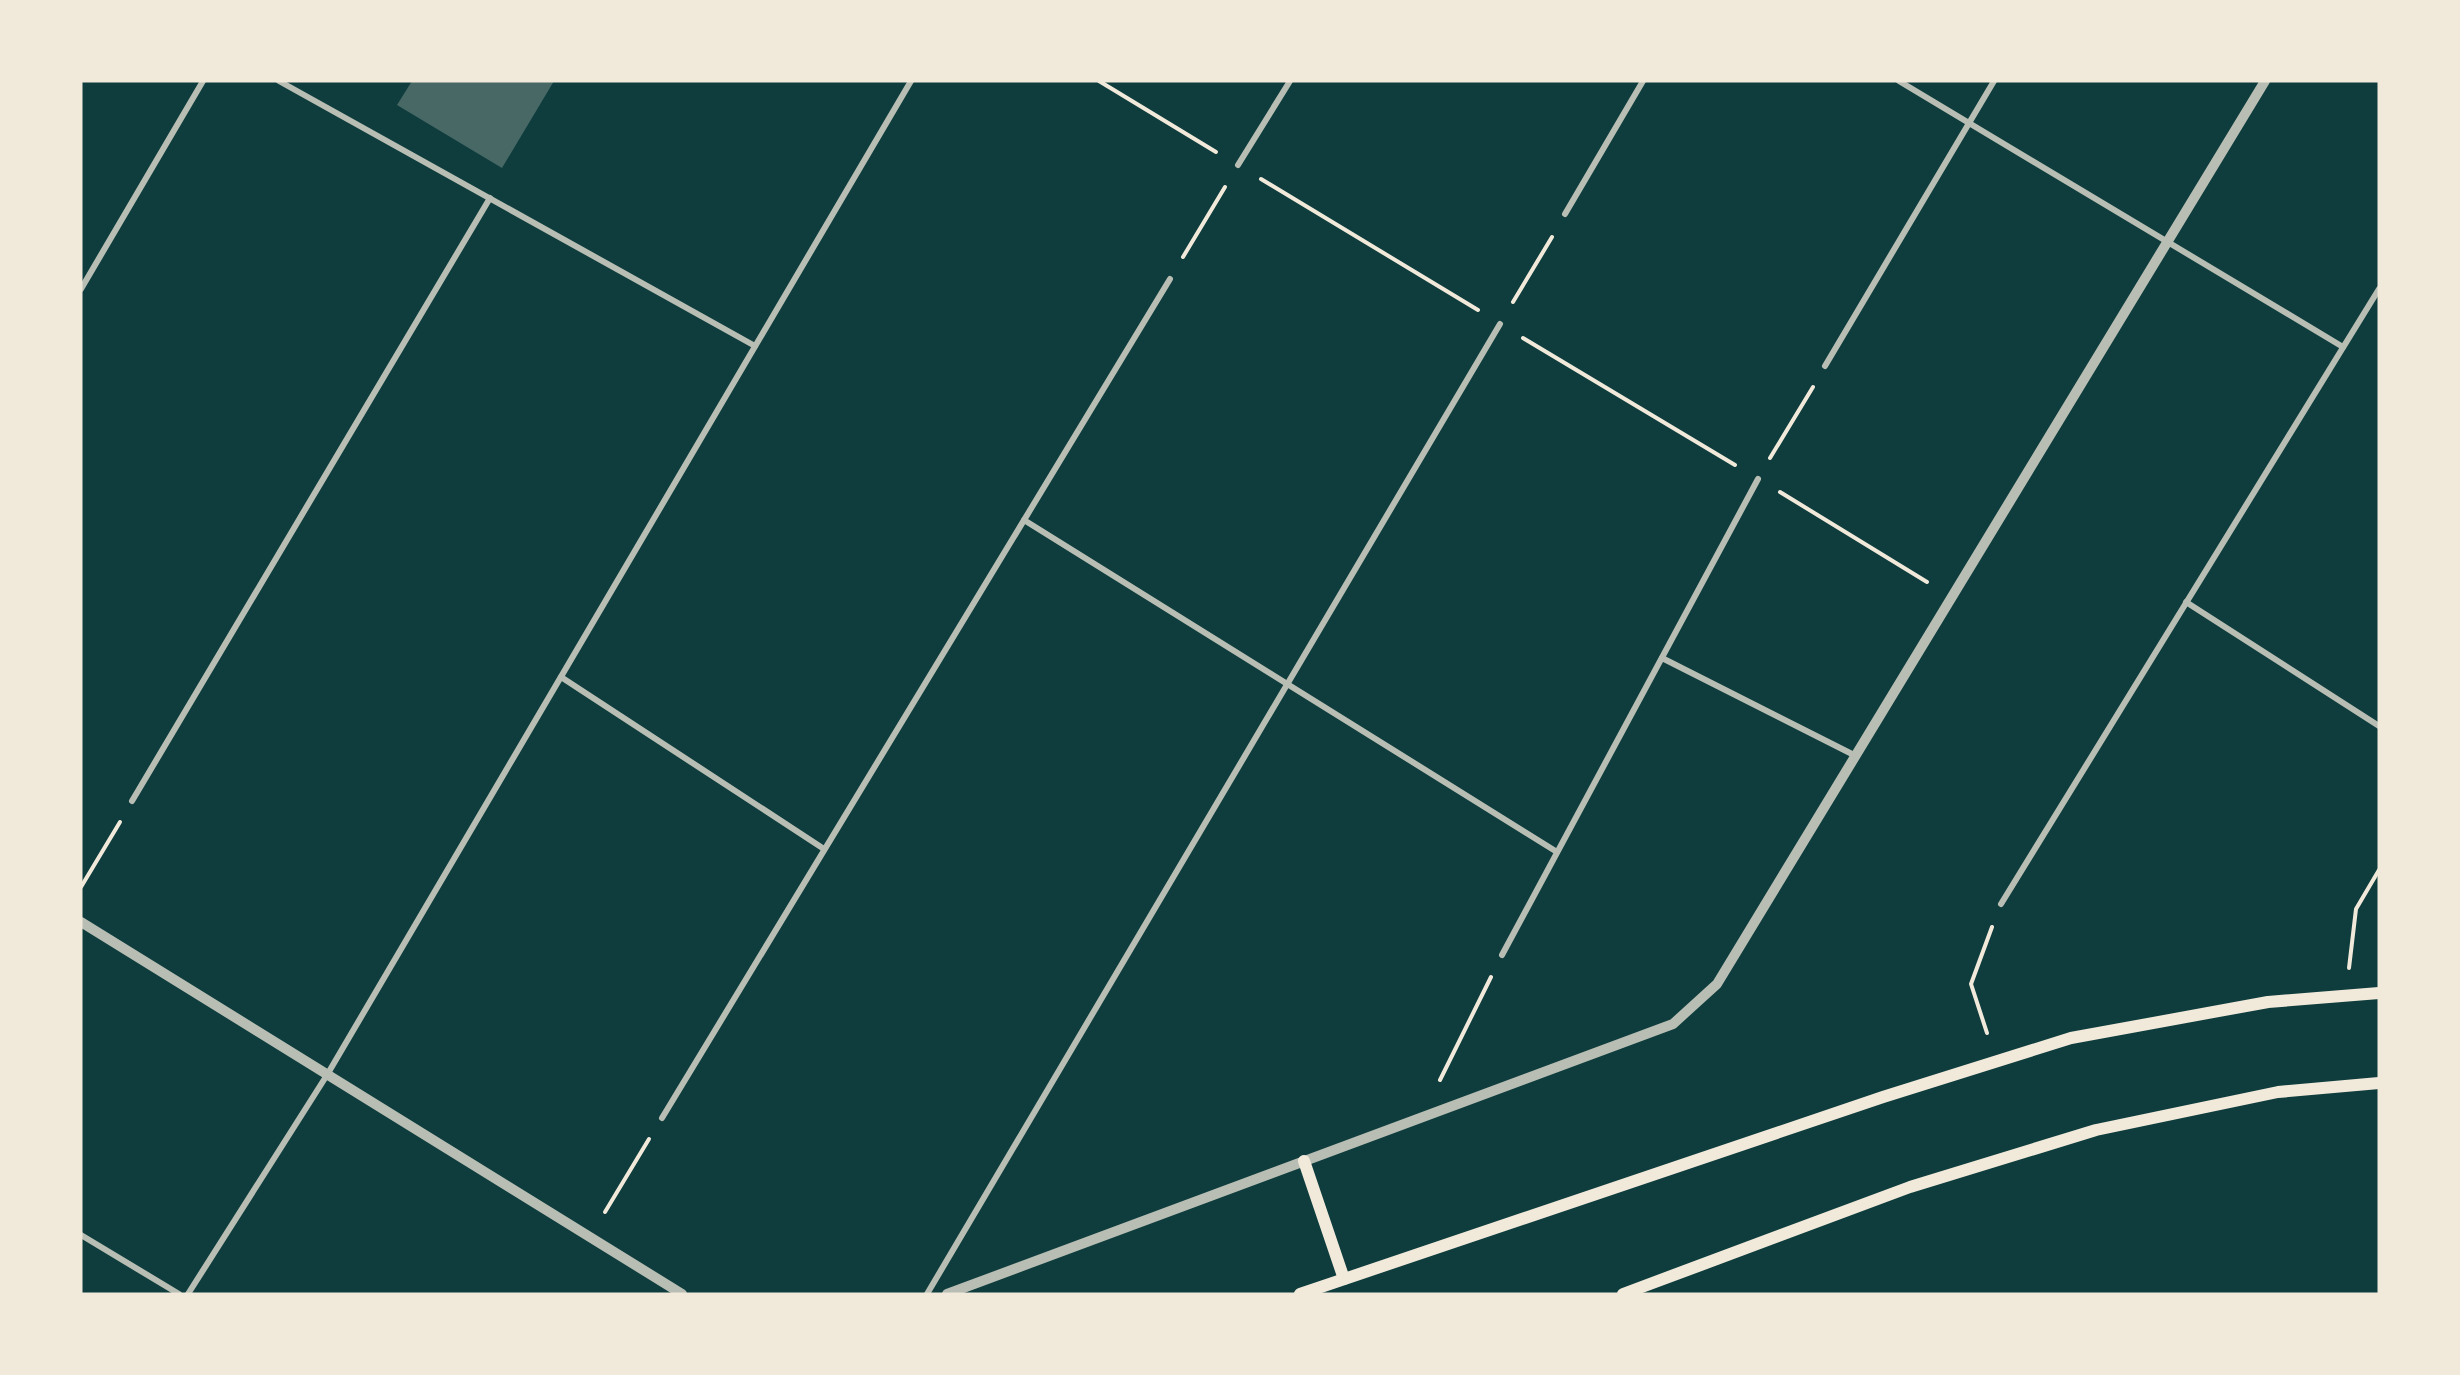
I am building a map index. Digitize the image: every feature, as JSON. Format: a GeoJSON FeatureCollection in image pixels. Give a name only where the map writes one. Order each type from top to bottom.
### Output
{"type":"FeatureCollection","features":[{"type":"Feature","properties":{"kind":"main road"},"geometry":{"type":"LineString","coordinates":[[1300,1294],[2071,1038],[2268,1002],[2379,993]]}},
{"type":"Feature","properties":{"kind":"main road"},"geometry":{"type":"LineString","coordinates":[[1623,1294],[1910,1187],[2096,1130],[2278,1092],[2379,1083]]}},
{"type":"Feature","properties":{"kind":"main road"},"geometry":{"type":"LineString","coordinates":[[1304,1161],[1344,1279]]}},
{"type":"Feature","properties":{"kind":"street"},"geometry":{"type":"LineString","coordinates":[[81,289],[203,81]]}},
{"type":"Feature","properties":{"kind":"street"},"geometry":{"type":"LineString","coordinates":[[279,81],[755,346]]}},
{"type":"Feature","properties":{"kind":"street"},"geometry":{"type":"LineString","coordinates":[[188,1294],[327,1075],[911,81]]}},
{"type":"Feature","properties":{"kind":"street"},"geometry":{"type":"LineString","coordinates":[[1238,165],[1290,81]]}},
{"type":"Feature","properties":{"kind":"street"},"geometry":{"type":"LineString","coordinates":[[1565,214],[1643,81]]}},
{"type":"Feature","properties":{"kind":"street"},"geometry":{"type":"LineString","coordinates":[[1899,81],[2343,348]]}},
{"type":"Feature","properties":{"kind":"street"},"geometry":{"type":"LineString","coordinates":[[1825,366],[1994,81]]}},
{"type":"Feature","properties":{"kind":"street"},"geometry":{"type":"LineString","coordinates":[[947,1294],[1673,1024],[1717,984],[2265,81]]}},
{"type":"Feature","properties":{"kind":"street"},"geometry":{"type":"LineString","coordinates":[[132,801],[490,198]]}},
{"type":"Feature","properties":{"kind":"street"},"geometry":{"type":"LineString","coordinates":[[662,1118],[1170,279]]}},
{"type":"Feature","properties":{"kind":"street"},"geometry":{"type":"LineString","coordinates":[[2001,904],[2379,289]]}},
{"type":"Feature","properties":{"kind":"street"},"geometry":{"type":"LineString","coordinates":[[927,1294],[1500,324]]}},
{"type":"Feature","properties":{"kind":"street"},"geometry":{"type":"LineString","coordinates":[[1502,954],[1758,479]]}},
{"type":"Feature","properties":{"kind":"street"},"geometry":{"type":"LineString","coordinates":[[1024,520],[1557,852]]}},
{"type":"Feature","properties":{"kind":"street"},"geometry":{"type":"LineString","coordinates":[[2186,602],[2379,726]]}},
{"type":"Feature","properties":{"kind":"street"},"geometry":{"type":"LineString","coordinates":[[1662,658],[1856,756]]}},
{"type":"Feature","properties":{"kind":"street"},"geometry":{"type":"LineString","coordinates":[[561,676],[825,849]]}},
{"type":"Feature","properties":{"kind":"street"},"geometry":{"type":"LineString","coordinates":[[81,922],[682,1294]]}},
{"type":"Feature","properties":{"kind":"street"},"geometry":{"type":"LineString","coordinates":[[81,1235],[179,1294]]}},
{"type":"Feature","properties":{"kind":"path"},"geometry":{"type":"LineString","coordinates":[[1170,279],[1238,165]]}},
{"type":"Feature","properties":{"kind":"path"},"geometry":{"type":"LineString","coordinates":[[1500,324],[1565,214]]}},
{"type":"Feature","properties":{"kind":"path"},"geometry":{"type":"LineString","coordinates":[[1758,479],[1825,366]]}},
{"type":"Feature","properties":{"kind":"path"},"geometry":{"type":"LineString","coordinates":[[81,887],[132,801]]}},
{"type":"Feature","properties":{"kind":"path"},"geometry":{"type":"LineString","coordinates":[[2345,996],[2356,909],[2379,870]]}},
{"type":"Feature","properties":{"kind":"path"},"geometry":{"type":"LineString","coordinates":[[1996,1062],[1971,984],[2001,904]]}},
{"type":"Feature","properties":{"kind":"path"},"geometry":{"type":"LineString","coordinates":[[1422,1117],[1502,954]]}},
{"type":"Feature","properties":{"kind":"path"},"geometry":{"type":"LineString","coordinates":[[590,1237],[662,1118]]}},
{"type":"Feature","properties":{"kind":"building"},"geometry":{"type":"Polygon","coordinates":[[[412,81],[554,81],[502,168],[397,105],[412,81]]]}}]}
